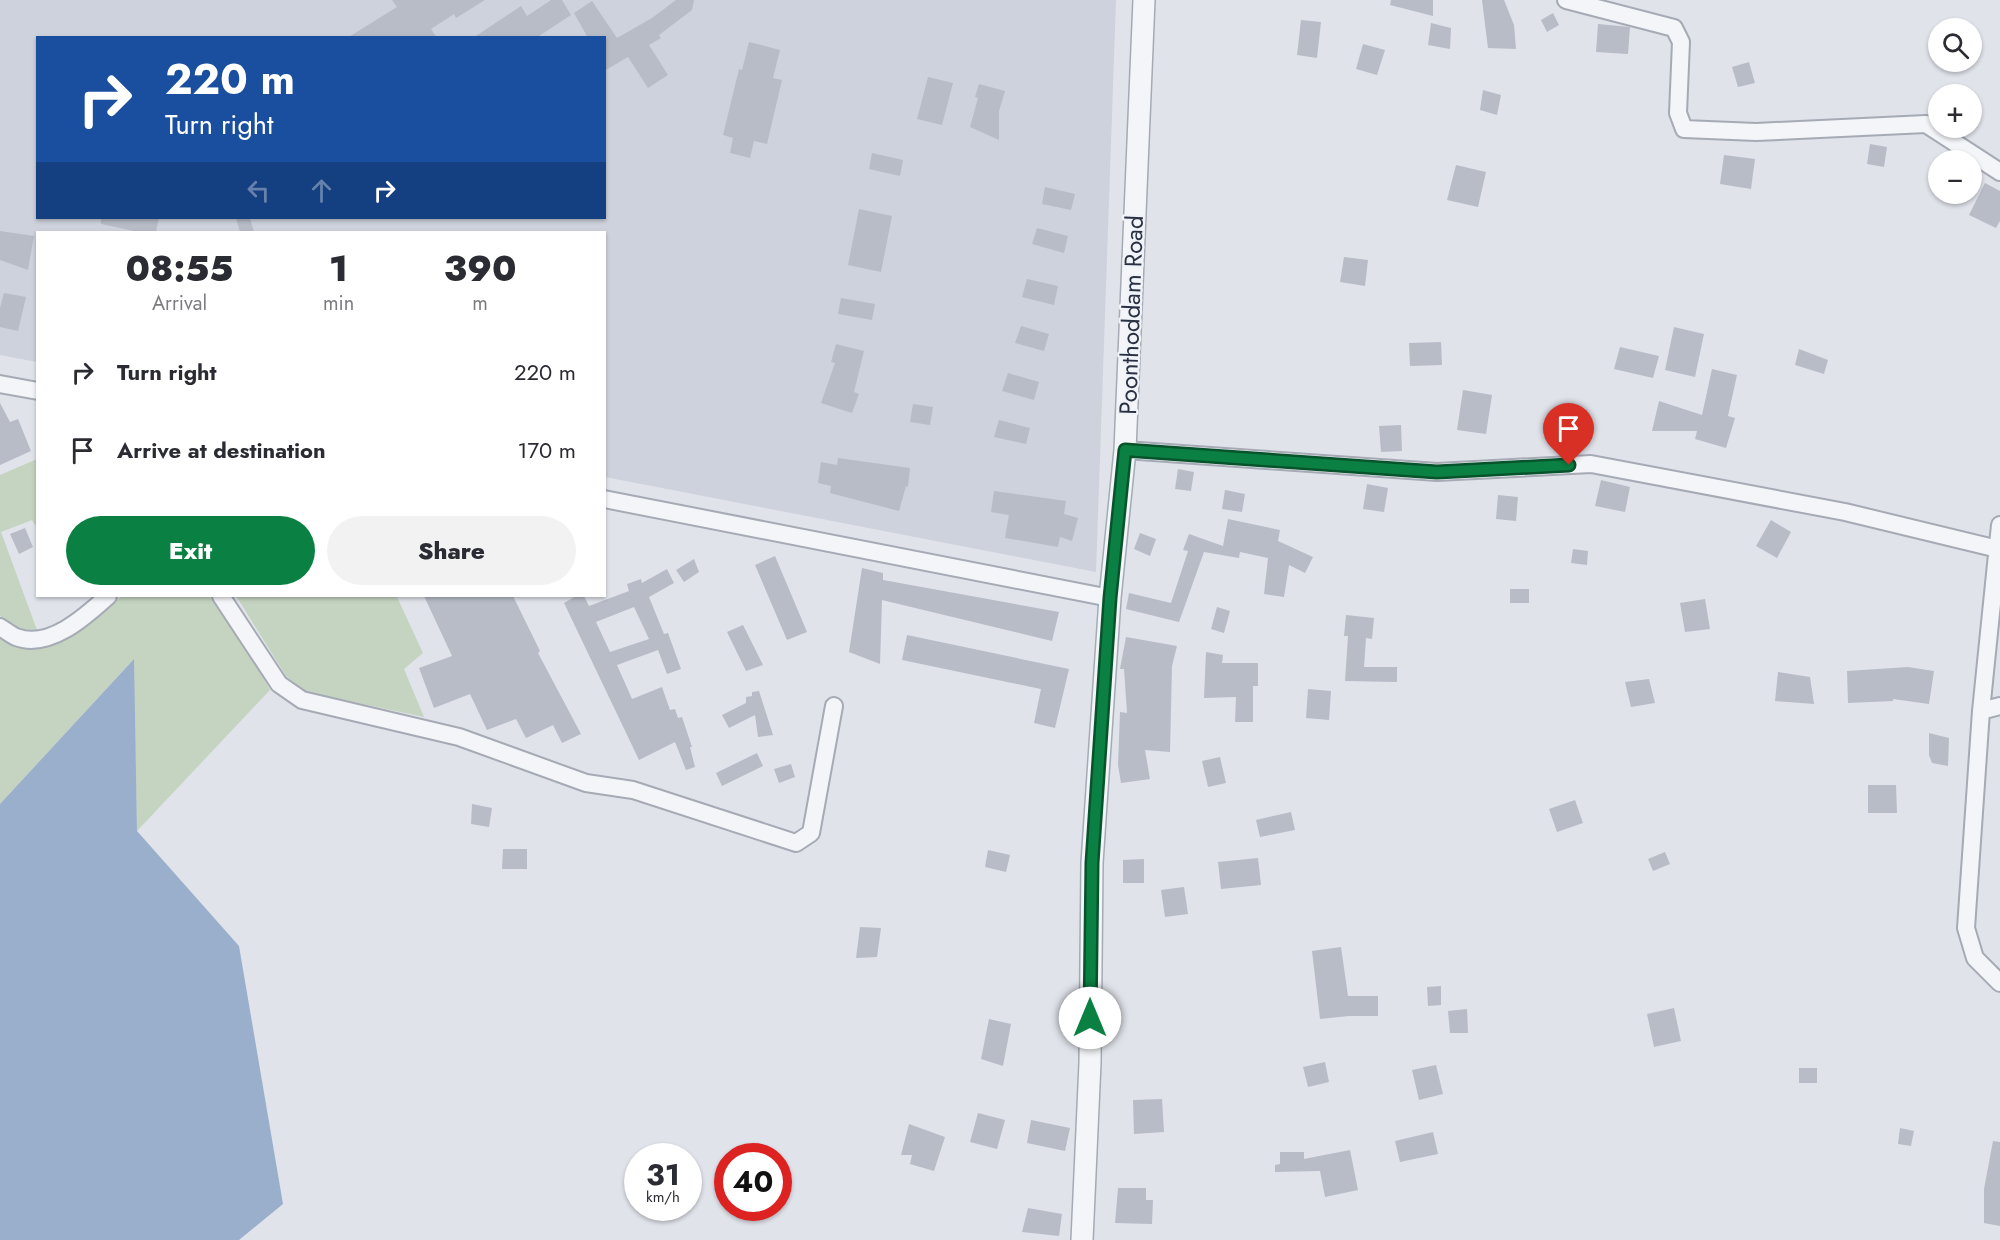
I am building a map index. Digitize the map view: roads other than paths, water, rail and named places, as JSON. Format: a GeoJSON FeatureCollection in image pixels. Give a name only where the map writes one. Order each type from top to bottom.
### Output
{"type":"FeatureCollection","features":[{"type":"Feature","properties":{"kind":"street","name":"Poonthoddam Road"},"geometry":{"type":"LineString","coordinates":[[1082,1240],[1090,1063],[1092,863],[1110,598],[1125,450],[1144,0]]}},
{"type":"Feature","properties":{"kind":"street"},"geometry":{"type":"LineString","coordinates":[[1566,0],[1674,28],[1681,42],[1678,113],[1684,129],[1756,132],[1926,124],[2000,172]]}},
{"type":"Feature","properties":{"kind":"street"},"geometry":{"type":"LineString","coordinates":[[0,384],[36,391]]}},
{"type":"Feature","properties":{"kind":"street"},"geometry":{"type":"LineString","coordinates":[[1125,450],[1437,472],[1591,464],[1845,512],[1998,549]]}},
{"type":"Feature","properties":{"kind":"street"},"geometry":{"type":"LineString","coordinates":[[606,499],[1110,598]]}},
{"type":"Feature","properties":{"kind":"street"},"geometry":{"type":"LineString","coordinates":[[2000,525],[1981,711],[1966,928],[1975,958],[2000,984]]}},
{"type":"Feature","properties":{"kind":"street"},"geometry":{"type":"LineString","coordinates":[[0,627],[17,637],[41,640],[81,621],[107,597]]}},
{"type":"Feature","properties":{"kind":"street"},"geometry":{"type":"LineString","coordinates":[[222,597],[279,684],[302,700],[459,737],[586,783],[633,790],[796,843],[811,833],[834,706]]}},
{"type":"Feature","properties":{"kind":"street"},"geometry":{"type":"LineString","coordinates":[[1981,711],[2000,706]]}},
{"type":"Feature","properties":{"kind":"water"},"geometry":{"type":"Polygon","coordinates":[[[134,659],[137,831],[239,946],[283,1204],[239,1240],[0,1240],[0,804],[134,659]]]}}]}
